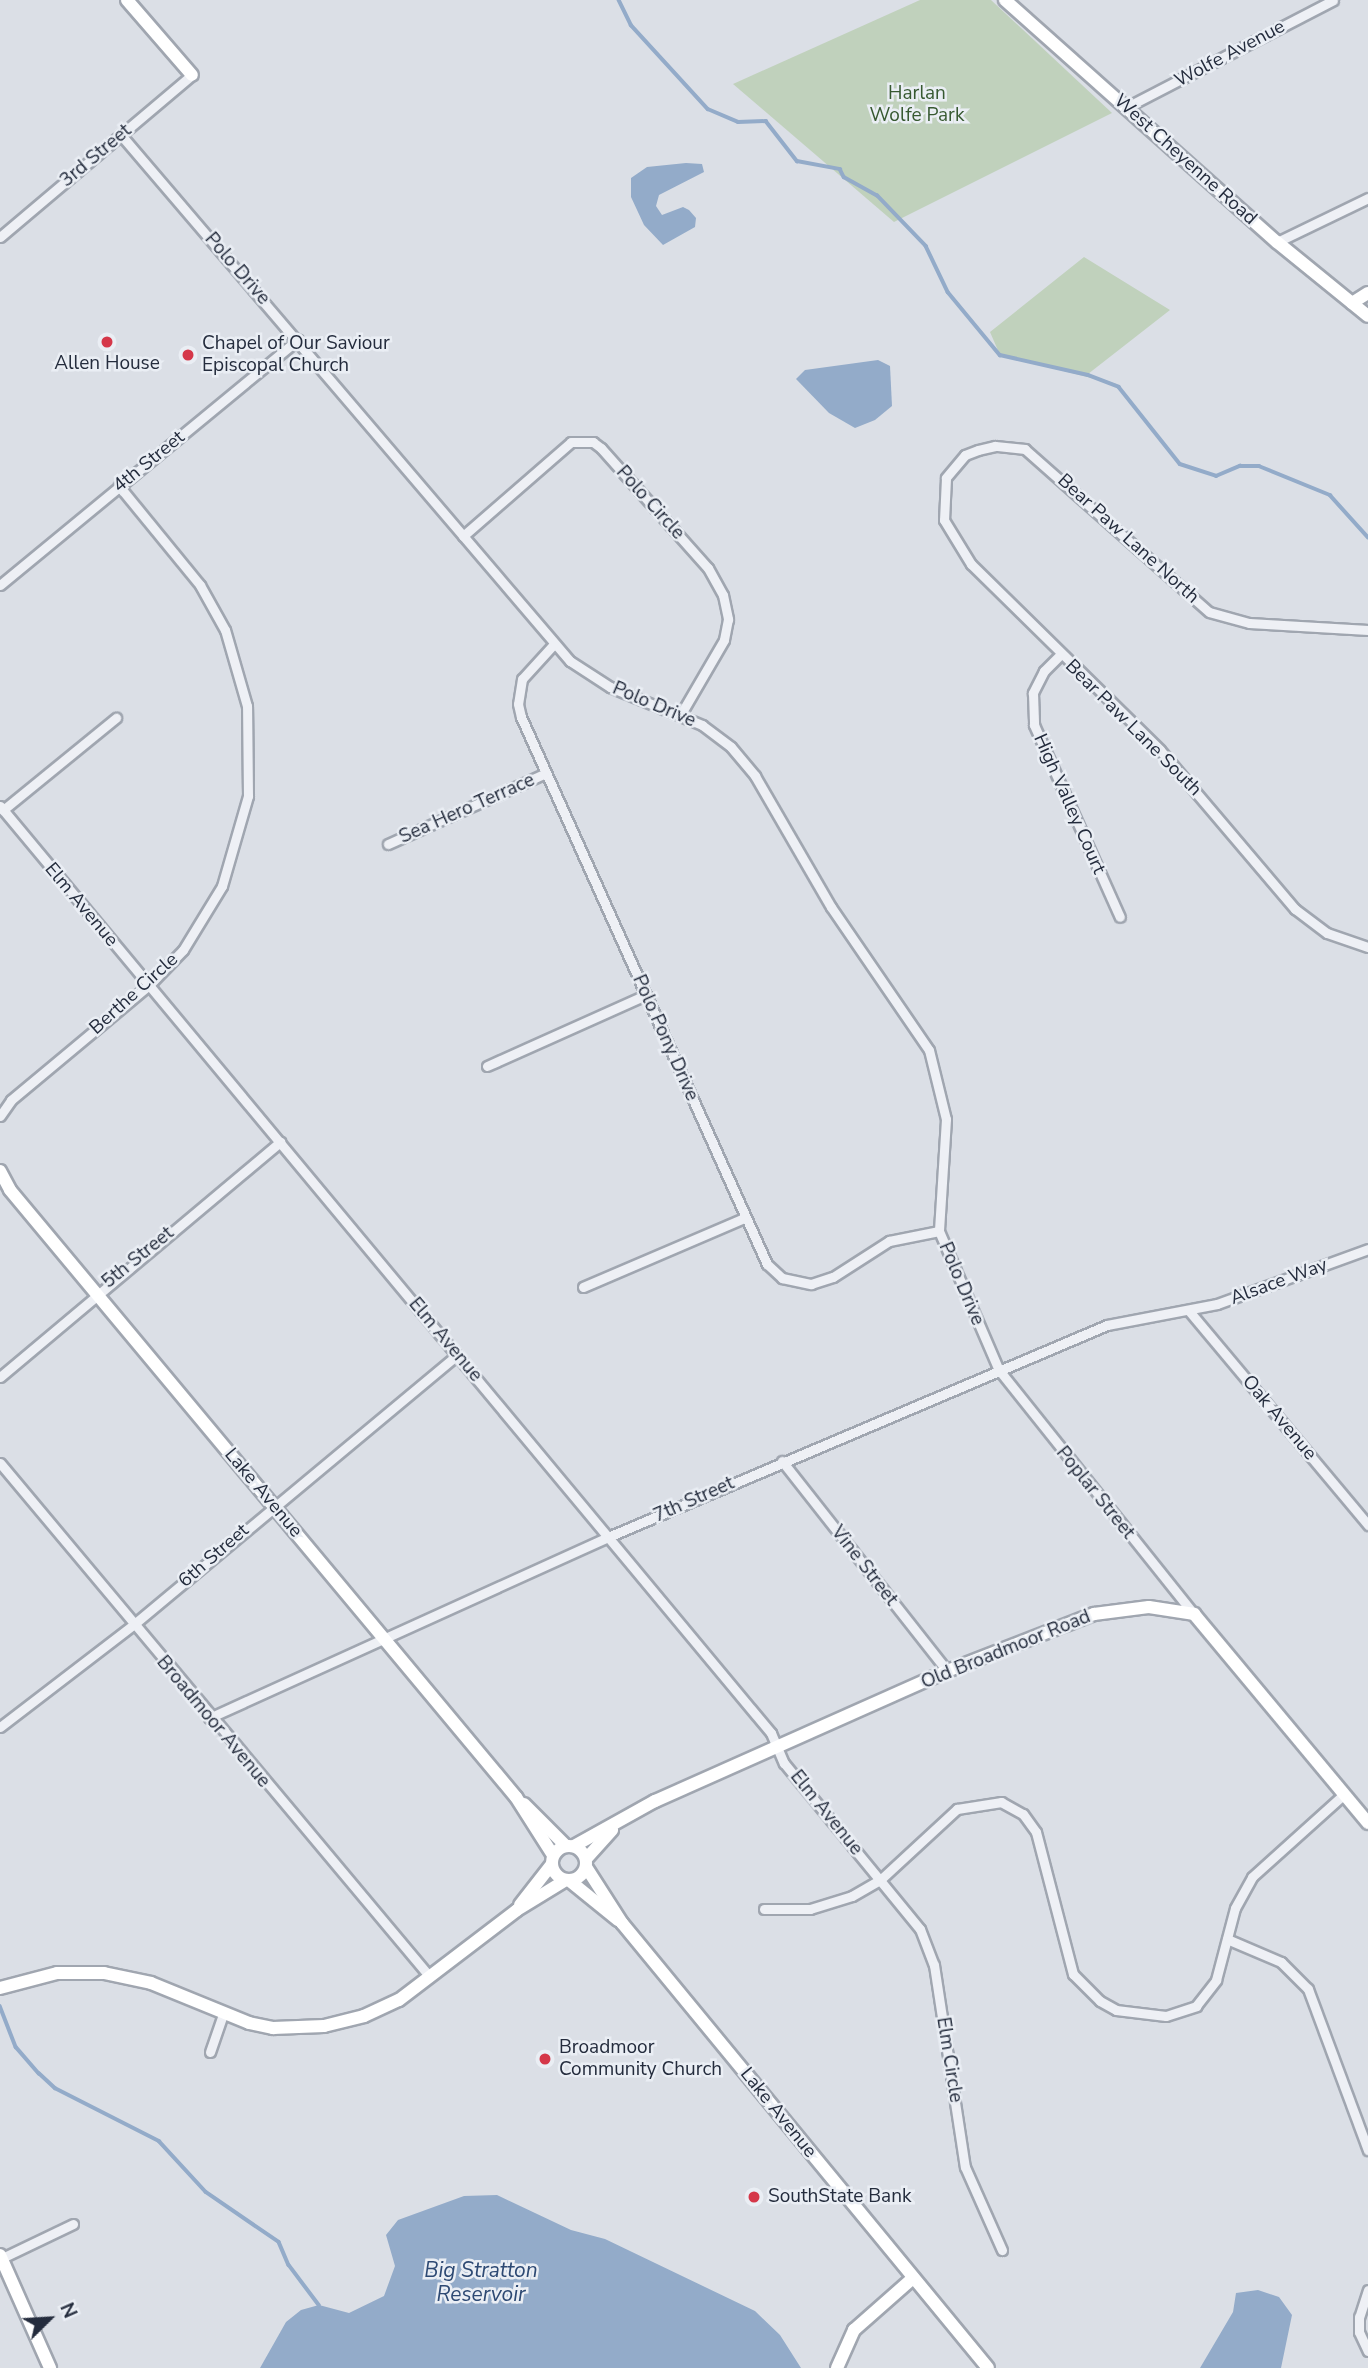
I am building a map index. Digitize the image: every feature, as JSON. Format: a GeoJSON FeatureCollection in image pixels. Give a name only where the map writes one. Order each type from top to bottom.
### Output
{"type":"FeatureCollection","features":[{"type":"Feature","properties":{"kind":"main road"},"geometry":{"type":"LineString","coordinates":[[127,0],[192,75]]}},
{"type":"Feature","properties":{"kind":"main road","name":"West Cheyenne Road"},"geometry":{"type":"LineString","coordinates":[[1005,0],[1277,242],[1368,316]]}},
{"type":"Feature","properties":{"kind":"main road"},"geometry":{"type":"LineString","coordinates":[[1352,303],[1368,293]]}},
{"type":"Feature","properties":{"kind":"main road","name":"Lake Avenue"},"geometry":{"type":"LineString","coordinates":[[0,1171],[5,1186],[516,1797],[570,1846]]}},
{"type":"Feature","properties":{"kind":"main road","name":"Old Broadmoor Road"},"geometry":{"type":"LineString","coordinates":[[570,1846],[617,1824],[655,1801],[947,1671],[1094,1614],[1149,1607],[1194,1614]]}},
{"type":"Feature","properties":{"kind":"main road"},"geometry":{"type":"LineString","coordinates":[[1194,1614],[1368,1823]]}},
{"type":"Feature","properties":{"kind":"main road","name":"Lake Avenue"},"geometry":{"type":"LineString","coordinates":[[516,1797],[553,1860]]}},
{"type":"Feature","properties":{"kind":"main road","name":"Old Broadmoor Road"},"geometry":{"type":"LineString","coordinates":[[586,1863],[617,1824]]}},
{"type":"Feature","properties":{"kind":"main road"},"geometry":{"type":"LineString","coordinates":[[0,1988],[78,1972],[132,1977],[223,2015],[273,2028],[324,2026],[382,2009],[430,1977],[517,1910],[568,1880],[582,1875],[586,1863],[570,1846],[553,1860],[517,1910]]}},
{"type":"Feature","properties":{"kind":"main road"},"geometry":{"type":"LineString","coordinates":[[553,1860],[556,1874],[568,1880]]}},
{"type":"Feature","properties":{"kind":"main road","name":"Lake Avenue"},"geometry":{"type":"LineString","coordinates":[[586,1863],[622,1923],[988,2368]]}},
{"type":"Feature","properties":{"kind":"main road","name":"Lake Avenue"},"geometry":{"type":"LineString","coordinates":[[568,1880],[622,1923]]}},
{"type":"Feature","properties":{"kind":"main road"},"geometry":{"type":"LineString","coordinates":[[0,2257],[50,2368]]}},
{"type":"Feature","properties":{"kind":"main road"},"geometry":{"type":"LineString","coordinates":[[837,2368],[854,2330],[913,2277]]}},
{"type":"Feature","properties":{"kind":"street","name":"Wolfe Avenue"},"geometry":{"type":"LineString","coordinates":[[1127,107],[1333,0]]}},
{"type":"Feature","properties":{"kind":"street","name":"3rd Street"},"geometry":{"type":"LineString","coordinates":[[0,237],[192,75]]}},
{"type":"Feature","properties":{"kind":"street","name":"Polo Drive"},"geometry":{"type":"LineString","coordinates":[[121,135],[298,339],[554,644],[580,669],[610,687],[681,713],[718,736],[755,776],[831,907],[929,1050],[946,1119],[939,1231],[999,1370]]}},
{"type":"Feature","properties":{"kind":"street"},"geometry":{"type":"LineString","coordinates":[[1277,242],[1368,198]]}},
{"type":"Feature","properties":{"kind":"street","name":"4th Street"},"geometry":{"type":"LineString","coordinates":[[0,585],[298,339]]}},
{"type":"Feature","properties":{"kind":"street","name":"Polo Circle"},"geometry":{"type":"LineString","coordinates":[[463,536],[571,442],[593,442],[601,448],[708,568],[723,595],[728,619],[724,640],[681,713]]}},
{"type":"Feature","properties":{"kind":"street","name":"Bear Paw Lane North"},"geometry":{"type":"LineString","coordinates":[[946,478],[965,455],[978,450],[995,446],[1025,449],[1209,612],[1249,623],[1368,630]]}},
{"type":"Feature","properties":{"kind":"street","name":"Bear Paw Lane South"},"geometry":{"type":"LineString","coordinates":[[946,478],[942,504],[954,540],[984,578],[1160,750],[1295,909],[1327,933],[1368,947]]}},
{"type":"Feature","properties":{"kind":"street","name":"Berthe Circle"},"geometry":{"type":"LineString","coordinates":[[0,1116],[11,1100],[148,985],[190,940],[222,886],[248,796],[250,736],[234,654],[214,607],[119,486]]}},
{"type":"Feature","properties":{"kind":"street","name":"Polo Pony Drive"},"geometry":{"type":"LineString","coordinates":[[554,644],[527,669],[518,704],[545,773],[766,1264],[782,1278],[800,1284],[833,1277],[889,1241],[939,1231]]}},
{"type":"Feature","properties":{"kind":"street","name":"High Valley Court"},"geometry":{"type":"LineString","coordinates":[[1060,655],[1044,671],[1033,693],[1034,725],[1120,917]]}},
{"type":"Feature","properties":{"kind":"street"},"geometry":{"type":"LineString","coordinates":[[1,808],[116,718]]}},
{"type":"Feature","properties":{"kind":"street","name":"Sea Hero Terrace"},"geometry":{"type":"LineString","coordinates":[[388,844],[545,773]]}},
{"type":"Feature","properties":{"kind":"street","name":"Elm Avenue"},"geometry":{"type":"LineString","coordinates":[[1,808],[608,1537],[779,1748],[785,1763],[880,1880]]}},
{"type":"Feature","properties":{"kind":"street"},"geometry":{"type":"LineString","coordinates":[[487,1066],[646,995]]}},
{"type":"Feature","properties":{"kind":"street","name":"Berthe Circle"},"geometry":{"type":"LineString","coordinates":[[0,1103],[11,1100]]}},
{"type":"Feature","properties":{"kind":"street","name":"5th Street"},"geometry":{"type":"LineString","coordinates":[[0,1377],[96,1293],[280,1142]]}},
{"type":"Feature","properties":{"kind":"street"},"geometry":{"type":"LineString","coordinates":[[583,1287],[744,1218]]}},
{"type":"Feature","properties":{"kind":"street","name":"Alsace Way"},"geometry":{"type":"LineString","coordinates":[[1189,1311],[1368,1249]]}},
{"type":"Feature","properties":{"kind":"street","name":"7th Street"},"geometry":{"type":"LineString","coordinates":[[209,1718],[608,1537],[1107,1325],[1139,1316],[1189,1311]]}},
{"type":"Feature","properties":{"kind":"street","name":"Oak Avenue"},"geometry":{"type":"LineString","coordinates":[[1189,1311],[1368,1525]]}},
{"type":"Feature","properties":{"kind":"street","name":"6th Street"},"geometry":{"type":"LineString","coordinates":[[0,1727],[133,1625],[273,1505],[457,1355]]}},
{"type":"Feature","properties":{"kind":"street","name":"Poplar Street"},"geometry":{"type":"LineString","coordinates":[[999,1370],[1194,1614]]}},
{"type":"Feature","properties":{"kind":"street","name":"Vine Street"},"geometry":{"type":"LineString","coordinates":[[782,1461],[947,1671]]}},
{"type":"Feature","properties":{"kind":"street","name":"Broadmoor Avenue"},"geometry":{"type":"LineString","coordinates":[[0,1463],[209,1718],[430,1977]]}},
{"type":"Feature","properties":{"kind":"street"},"geometry":{"type":"LineString","coordinates":[[764,1909],[827,1906],[880,1880],[957,1810],[1000,1802],[1023,1814],[1036,1832],[1065,1957],[1073,1974],[1100,2001],[1131,2014],[1181,2013],[1196,2006],[1212,1987],[1235,1908],[1252,1877],[1343,1796]]}},
{"type":"Feature","properties":{"kind":"street","name":"Elm Circle"},"geometry":{"type":"LineString","coordinates":[[880,1880],[928,1947],[965,2167],[1003,2250]]}},
{"type":"Feature","properties":{"kind":"street"},"geometry":{"type":"LineString","coordinates":[[1227,1939],[1282,1962],[1308,1989],[1368,2150]]}},
{"type":"Feature","properties":{"kind":"street"},"geometry":{"type":"LineString","coordinates":[[211,2052],[223,2015]]}},
{"type":"Feature","properties":{"kind":"street"},"geometry":{"type":"LineString","coordinates":[[0,2257],[73,2224]]}},
{"type":"Feature","properties":{"kind":"street"},"geometry":{"type":"LineString","coordinates":[[1368,2290],[1359,2317],[1359,2332],[1368,2351]]}},
{"type":"Feature","properties":{"kind":"green space","name":"Harlan Wolfe Park"},"geometry":{"type":"Polygon","coordinates":[[[920,0],[991,0],[1112,113],[894,222],[733,84],[920,0]]]}},
{"type":"Feature","properties":{"kind":"green space"},"geometry":{"type":"Polygon","coordinates":[[[1084,257],[1170,310],[1088,374],[1119,385],[1000,355],[990,332],[1084,257]]]}},
{"type":"Feature","properties":{"kind":"water"},"geometry":{"type":"Polygon","coordinates":[[[702,164],[704,172],[659,195],[656,206],[662,215],[683,207],[689,210],[696,218],[695,227],[663,245],[644,225],[631,197],[631,178],[647,167],[702,164]]]}},
{"type":"Feature","properties":{"kind":"water"},"geometry":{"type":"Polygon","coordinates":[[[878,360],[890,366],[892,406],[875,420],[855,428],[829,413],[796,379],[805,370],[878,360]]]}},
{"type":"Feature","properties":{"kind":"water","name":"Big Stratton Reservoir"},"geometry":{"type":"Polygon","coordinates":[[[497,2195],[571,2230],[605,2239],[755,2311],[780,2335],[801,2368],[260,2368],[286,2322],[301,2310],[319,2305],[349,2313],[384,2296],[395,2266],[386,2235],[398,2220],[464,2196],[497,2195]]]}},
{"type":"Feature","properties":{"kind":"water"},"geometry":{"type":"Polygon","coordinates":[[[1258,2290],[1279,2297],[1292,2315],[1281,2368],[1200,2368],[1233,2312],[1236,2293],[1258,2290]]]}},
{"type":"Feature","properties":{"kind":"waterway"},"geometry":{"type":"LineString","coordinates":[[619,0],[631,25],[708,109],[738,122],[766,121],[797,161],[840,169],[844,177],[877,195],[926,246],[948,292],[1000,355],[1088,375],[1119,387],[1180,464],[1216,476],[1240,466],[1259,466],[1330,495],[1368,537]]}},
{"type":"Feature","properties":{"kind":"waterway"},"geometry":{"type":"LineString","coordinates":[[0,2006],[16,2047],[55,2088],[159,2141],[206,2192],[279,2242],[289,2265],[319,2305]]}},
{"type":"Feature","properties":{"kind":"place","name":"Allen House"},"geometry":{"type":"Point","coordinates":[107,342]}},
{"type":"Feature","properties":{"kind":"place","name":"Chapel of Our Saviour Episcopal Church"},"geometry":{"type":"Point","coordinates":[188,355]}},
{"type":"Feature","properties":{"kind":"place","name":"Broadmoor Community Church"},"geometry":{"type":"Point","coordinates":[545,2059]}},
{"type":"Feature","properties":{"kind":"place","name":"SouthState Bank"},"geometry":{"type":"Point","coordinates":[754,2197]}}]}
